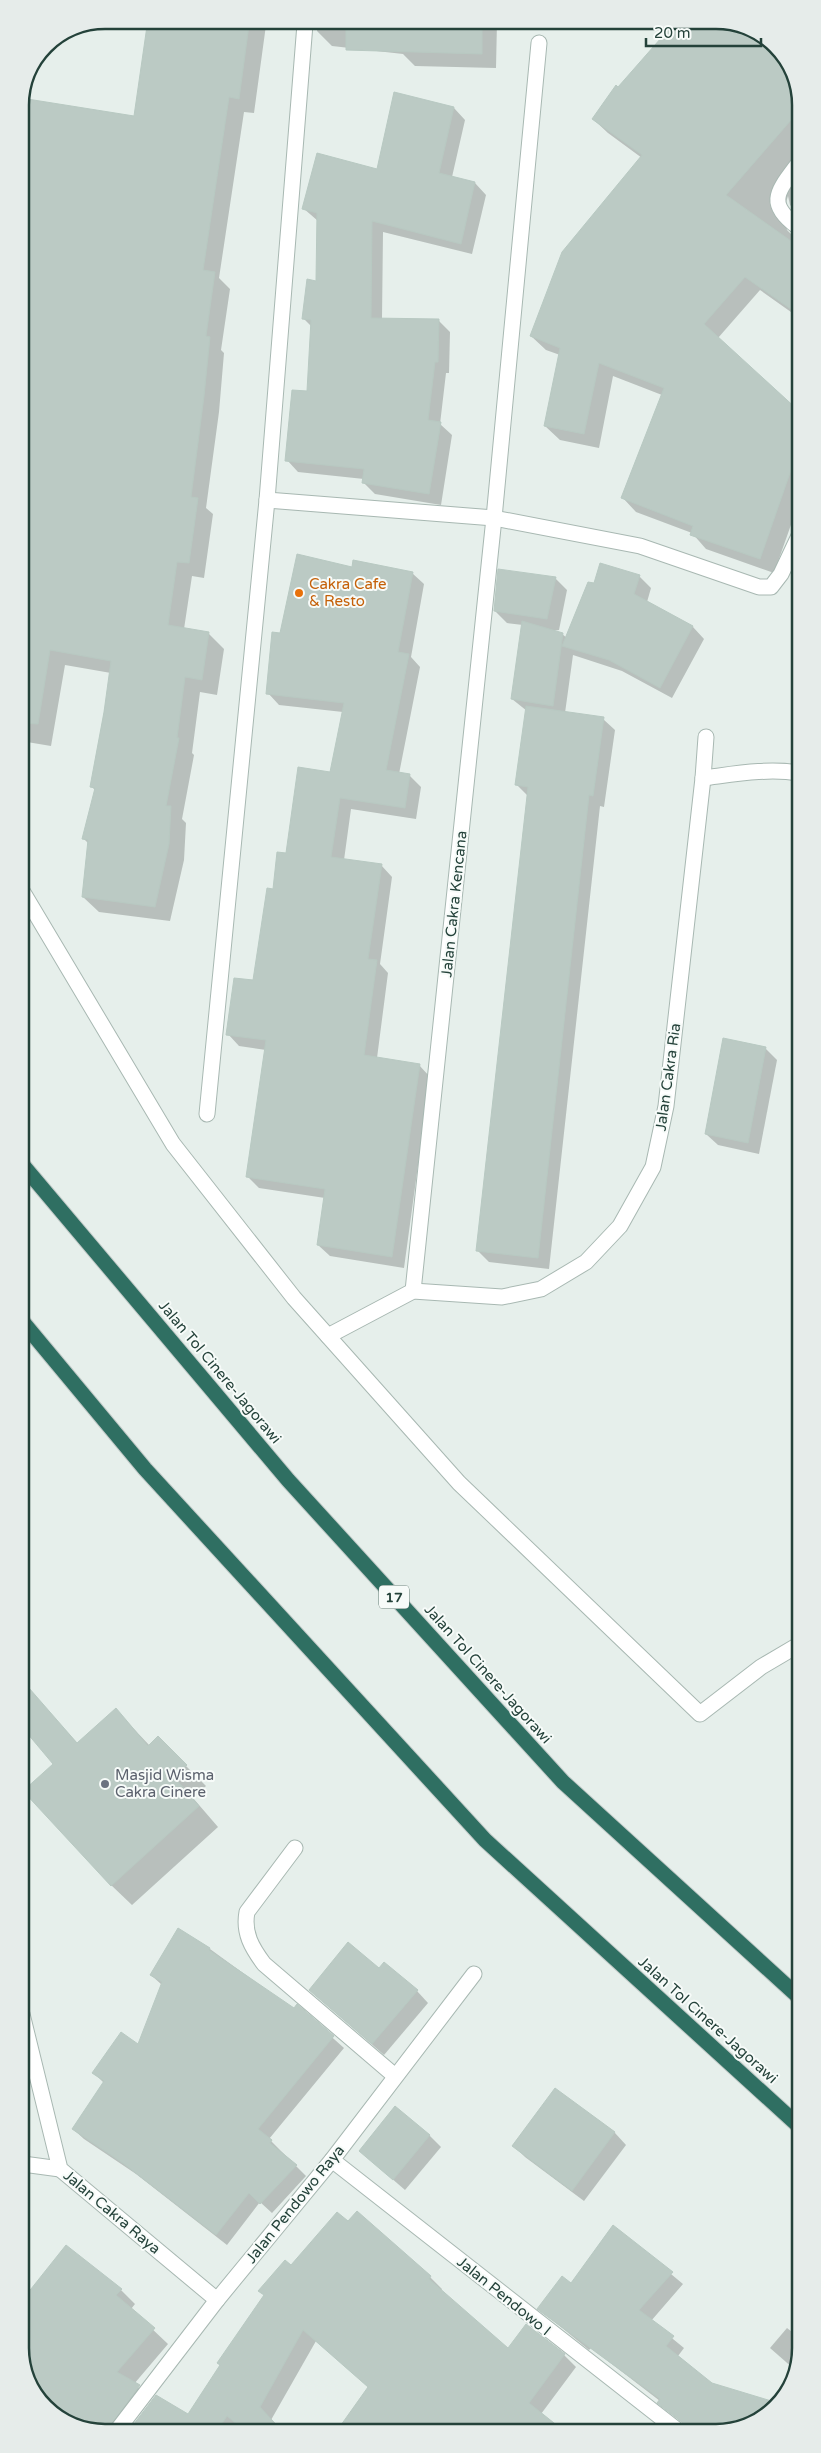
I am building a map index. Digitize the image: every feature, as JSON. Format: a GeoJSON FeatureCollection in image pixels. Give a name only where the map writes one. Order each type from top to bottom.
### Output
{"type":"FeatureCollection","features":[{"type":"Feature","properties":{"kind":"highway","name":"Jalan Tol Cinere-Jagorawi"},"geometry":{"type":"LineString","coordinates":[[29,1172],[288,1480],[563,1782],[792,1993]]}},
{"type":"Feature","properties":{"kind":"highway","name":"Jalan Tol Cinere-Jagorawi"},"geometry":{"type":"LineString","coordinates":[[29,1329],[145,1469],[485,1840],[792,2120]]}},
{"type":"Feature","properties":{"kind":"street"},"geometry":{"type":"LineString","coordinates":[[207,1114],[267,500],[305,29]]}},
{"type":"Feature","properties":{"kind":"street","name":"Jalan Cakra Kencana"},"geometry":{"type":"LineString","coordinates":[[413,1291],[494,518],[539,43]]}},
{"type":"Feature","properties":{"kind":"street"},"geometry":{"type":"LineString","coordinates":[[792,172],[781,188],[777,202],[783,216],[792,223]]}},
{"type":"Feature","properties":{"kind":"street"},"geometry":{"type":"LineString","coordinates":[[267,500],[494,518],[640,546],[759,587],[771,587],[781,574],[792,551]]}},
{"type":"Feature","properties":{"kind":"street","name":"Jalan Cakra Ria"},"geometry":{"type":"LineString","coordinates":[[413,1291],[502,1297],[541,1289],[586,1262],[620,1226],[654,1167],[666,1106],[703,778],[706,736]]}},
{"type":"Feature","properties":{"kind":"street"},"geometry":{"type":"LineString","coordinates":[[703,778],[746,773],[792,771]]}},
{"type":"Feature","properties":{"kind":"street"},"geometry":{"type":"LineString","coordinates":[[29,902],[173,1144],[294,1298],[459,1483],[700,1714],[761,1667],[792,1649]]}},
{"type":"Feature","properties":{"kind":"street"},"geometry":{"type":"LineString","coordinates":[[328,1336],[413,1291]]}},
{"type":"Feature","properties":{"kind":"street"},"geometry":{"type":"LineString","coordinates":[[295,1848],[247,1912],[245,1923],[248,1937],[264,1964],[394,2076]]}},
{"type":"Feature","properties":{"kind":"street","name":"Jalan Pendowo Raya"},"geometry":{"type":"LineString","coordinates":[[122,2424],[217,2300],[332,2160],[394,2076],[474,1974]]}},
{"type":"Feature","properties":{"kind":"street","name":"Jalan Cakra Raya"},"geometry":{"type":"LineString","coordinates":[[29,2043],[60,2169],[217,2300]]}},
{"type":"Feature","properties":{"kind":"street","name":"Jalan Pendowo I"},"geometry":{"type":"LineString","coordinates":[[332,2160],[669,2424]]}},
{"type":"Feature","properties":{"kind":"street"},"geometry":{"type":"LineString","coordinates":[[29,2165],[60,2169]]}},
{"type":"Feature","properties":{"kind":"building"},"geometry":{"type":"Polygon","coordinates":[[[147,29],[248,29],[239,99],[229,97],[203,270],[215,272],[206,336],[210,337],[204,396],[191,497],[198,498],[189,563],[177,562],[168,625],[209,632],[202,680],[185,677],[177,738],[179,738],[166,806],[171,806],[169,844],[155,907],[82,897],[88,840],[82,839],[95,788],[90,787],[111,661],[50,650],[38,724],[29,723],[29,99],[134,116],[147,29]]]}},
{"type":"Feature","properties":{"kind":"building"},"geometry":{"type":"Polygon","coordinates":[[[346,29],[482,29],[482,54],[346,50],[346,29]]]}},
{"type":"Feature","properties":{"kind":"building"},"geometry":{"type":"Polygon","coordinates":[[[669,29],[731,30],[754,39],[770,51],[784,71],[790,85],[792,119],[726,195],[792,242],[792,310],[745,277],[704,324],[792,405],[792,467],[760,559],[690,535],[693,526],[621,498],[664,388],[599,363],[584,434],[544,426],[560,348],[530,336],[562,252],[642,155],[592,119],[616,85],[618,87],[669,29]]]}},
{"type":"Feature","properties":{"kind":"building"},"geometry":{"type":"Polygon","coordinates":[[[394,92],[454,107],[439,173],[475,182],[461,244],[372,221],[371,318],[439,319],[438,362],[435,362],[428,420],[441,422],[429,494],[362,483],[364,469],[285,461],[292,390],[307,391],[311,320],[302,319],[307,279],[316,281],[317,213],[302,209],[317,153],[377,169],[394,92]]]}},
{"type":"Feature","properties":{"kind":"building"},"geometry":{"type":"Polygon","coordinates":[[[297,554],[352,567],[353,560],[413,572],[398,652],[409,654],[386,770],[410,774],[405,808],[340,798],[331,857],[382,864],[368,959],[377,960],[364,1055],[420,1064],[392,1257],[317,1245],[325,1189],[246,1177],[266,1040],[226,1035],[234,978],[253,980],[267,888],[273,889],[277,852],[286,853],[298,767],[330,772],[344,703],[266,694],[272,632],[280,633],[297,554]]]}},
{"type":"Feature","properties":{"kind":"building"},"geometry":{"type":"Polygon","coordinates":[[[600,563],[640,575],[634,594],[693,626],[660,688],[609,660],[562,646],[588,582],[594,583],[600,563]]]}},
{"type":"Feature","properties":{"kind":"building"},"geometry":{"type":"Polygon","coordinates":[[[498,569],[556,577],[547,619],[494,611],[498,569]]]}},
{"type":"Feature","properties":{"kind":"building"},"geometry":{"type":"Polygon","coordinates":[[[522,621],[563,633],[553,706],[511,699],[522,621]]]}},
{"type":"Feature","properties":{"kind":"building"},"geometry":{"type":"Polygon","coordinates":[[[526,706],[604,717],[593,796],[589,795],[538,1258],[476,1251],[528,787],[515,785],[526,706]]]}},
{"type":"Feature","properties":{"kind":"building"},"geometry":{"type":"Polygon","coordinates":[[[723,1038],[766,1047],[748,1143],[705,1134],[723,1038]]]}},
{"type":"Feature","properties":{"kind":"building","name":"Masjid Wisma Cakra Cinere"},"geometry":{"type":"Polygon","coordinates":[[[29,1688],[77,1743],[116,1708],[148,1746],[158,1736],[187,1765],[174,1777],[199,1806],[111,1886],[29,1797],[29,1786],[53,1764],[29,1735],[29,1688]]]}},
{"type":"Feature","properties":{"kind":"building"},"geometry":{"type":"Polygon","coordinates":[[[178,1928],[210,1948],[209,1950],[294,2008],[297,2004],[334,2036],[258,2129],[272,2140],[270,2143],[297,2165],[260,2204],[249,2193],[216,2235],[124,2164],[72,2129],[104,2081],[92,2073],[121,2032],[138,2044],[162,1982],[150,1975],[178,1928]]]}},
{"type":"Feature","properties":{"kind":"building"},"geometry":{"type":"Polygon","coordinates":[[[348,1942],[379,1968],[384,1962],[418,1990],[372,2044],[309,1990],[348,1942]]]}},
{"type":"Feature","properties":{"kind":"building"},"geometry":{"type":"Polygon","coordinates":[[[555,2088],[615,2132],[572,2191],[512,2146],[555,2088]]]}},
{"type":"Feature","properties":{"kind":"building"},"geometry":{"type":"Polygon","coordinates":[[[395,2106],[430,2135],[393,2180],[359,2151],[395,2106]]]}},
{"type":"Feature","properties":{"kind":"building"},"geometry":{"type":"Polygon","coordinates":[[[357,2211],[431,2276],[429,2279],[508,2348],[526,2324],[565,2354],[529,2403],[555,2424],[342,2424],[368,2387],[303,2330],[260,2407],[276,2424],[236,2424],[227,2416],[222,2424],[134,2424],[156,2395],[188,2414],[220,2365],[217,2363],[264,2295],[258,2291],[285,2260],[291,2265],[337,2212],[348,2221],[357,2211]]]}},
{"type":"Feature","properties":{"kind":"building"},"geometry":{"type":"Polygon","coordinates":[[[613,2225],[673,2272],[639,2310],[674,2336],[666,2346],[712,2383],[770,2401],[758,2411],[736,2422],[726,2424],[684,2424],[657,2403],[660,2399],[537,2309],[562,2276],[571,2283],[613,2225]]]}},
{"type":"Feature","properties":{"kind":"building"},"geometry":{"type":"Polygon","coordinates":[[[66,2245],[122,2289],[116,2295],[155,2328],[117,2372],[140,2385],[112,2424],[85,2422],[76,2418],[55,2405],[39,2386],[29,2358],[29,2291],[66,2245]]]}},
{"type":"Feature","properties":{"kind":"place","name":"Cakra Cafe & Resto"},"geometry":{"type":"Point","coordinates":[299,593]}},
{"type":"Feature","properties":{"kind":"place","name":"Masjid Wisma Cakra Cinere"},"geometry":{"type":"Point","coordinates":[105,1784]}}]}
